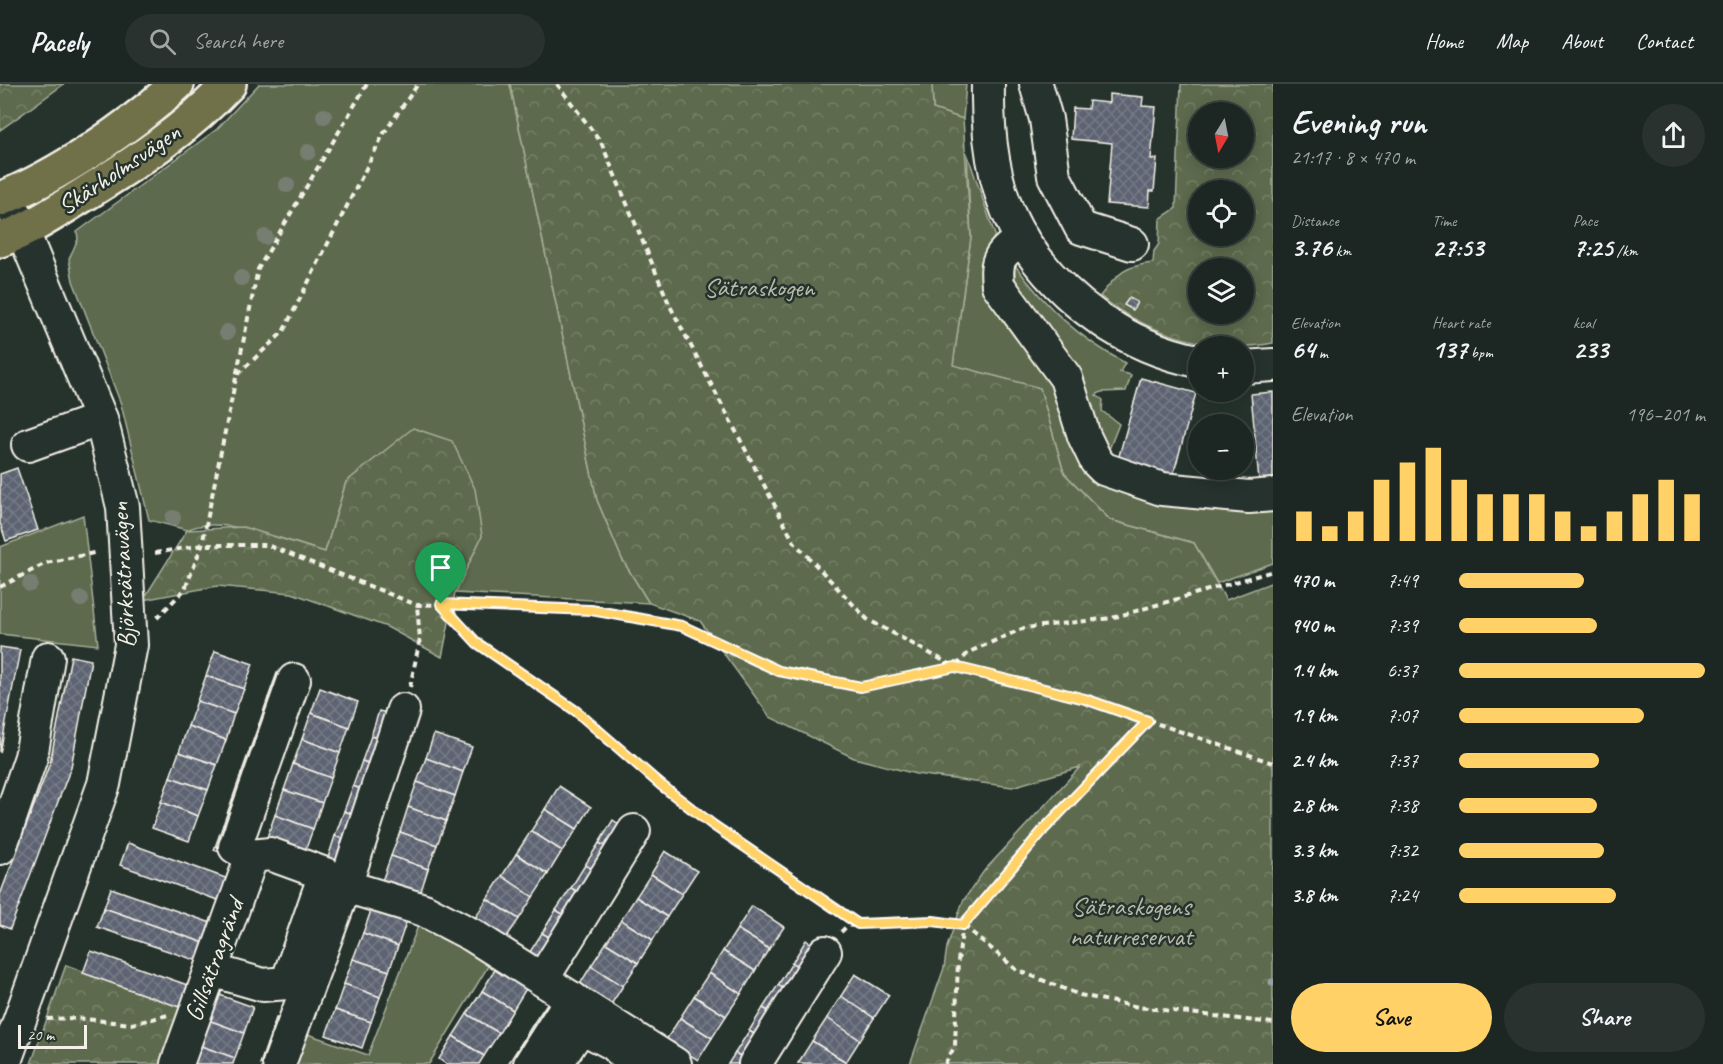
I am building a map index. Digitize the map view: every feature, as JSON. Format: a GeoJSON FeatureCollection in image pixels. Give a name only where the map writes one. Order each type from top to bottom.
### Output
{"type":"FeatureCollection","features":[{"type":"Feature","properties":{"kind":"main road","name":"Skärholmsvägen"},"geometry":{"type":"LineString","coordinates":[[4,197],[65,165],[119,130],[177,84]]}},
{"type":"Feature","properties":{"kind":"main road","name":"Skärholmsvägen"},"geometry":{"type":"LineString","coordinates":[[11,236],[138,162],[210,105],[229,84]]}},
{"type":"Feature","properties":{"kind":"street"},"geometry":{"type":"LineString","coordinates":[[988,84],[989,139],[995,168],[1022,238],[1064,292],[1110,327],[1152,348],[1188,358]]}},
{"type":"Feature","properties":{"kind":"street"},"geometry":{"type":"LineString","coordinates":[[1036,84],[1046,119],[1054,176],[1081,228],[1132,244]]}},
{"type":"Feature","properties":{"kind":"street","name":"Björksätravägen"},"geometry":{"type":"LineString","coordinates":[[4,197],[11,236],[100,419],[123,507],[131,645],[104,784],[4,1064]]}},
{"type":"Feature","properties":{"kind":"street"},"geometry":{"type":"LineString","coordinates":[[1022,238],[1002,253],[996,267],[998,285],[1066,378],[1084,436],[1096,461],[1113,474],[1162,489],[1250,497],[1273,495]]}},
{"type":"Feature","properties":{"kind":"street"},"geometry":{"type":"LineString","coordinates":[[1254,366],[1273,364]]}},
{"type":"Feature","properties":{"kind":"street"},"geometry":{"type":"LineString","coordinates":[[28,445],[100,419]]}},
{"type":"Feature","properties":{"kind":"street"},"geometry":{"type":"LineString","coordinates":[[0,849],[31,757],[48,658]]}},
{"type":"Feature","properties":{"kind":"street"},"geometry":{"type":"LineString","coordinates":[[294,680],[235,847],[252,856],[270,854],[335,880],[424,910],[472,935],[543,978],[675,1064]]}},
{"type":"Feature","properties":{"kind":"street"},"geometry":{"type":"LineString","coordinates":[[211,970],[263,985],[287,982],[335,880],[403,710]]}},
{"type":"Feature","properties":{"kind":"street"},"geometry":{"type":"LineString","coordinates":[[543,978],[634,831]]}},
{"type":"Feature","properties":{"kind":"street","name":"Gillsätragränd"},"geometry":{"type":"LineString","coordinates":[[177,1064],[252,856]]}},
{"type":"Feature","properties":{"kind":"street"},"geometry":{"type":"LineString","coordinates":[[279,1064],[335,880]]}},
{"type":"Feature","properties":{"kind":"street"},"geometry":{"type":"LineString","coordinates":[[755,1064],[825,952]]}},
{"type":"Feature","properties":{"kind":"street"},"geometry":{"type":"LineString","coordinates":[[530,1064],[572,998]]}},
{"type":"Feature","properties":{"kind":"street"},"geometry":{"type":"LineString","coordinates":[[556,1064],[581,1027],[614,1044],[633,1064]]}},
{"type":"Feature","properties":{"kind":"path"},"geometry":{"type":"LineString","coordinates":[[131,645],[185,589],[202,544],[258,269],[367,84]]}},
{"type":"Feature","properties":{"kind":"path"},"geometry":{"type":"LineString","coordinates":[[237,375],[283,332],[384,133],[418,84]]}},
{"type":"Feature","properties":{"kind":"path"},"geometry":{"type":"LineString","coordinates":[[557,84],[601,142],[670,306],[794,542],[867,619],[955,667],[1085,699],[1273,763]]}},
{"type":"Feature","properties":{"kind":"path"},"geometry":{"type":"LineString","coordinates":[[155,553],[202,544],[267,545],[417,605],[591,610],[682,626],[779,671],[861,687],[955,667],[969,652],[1024,628],[1112,618],[1273,571]]}},
{"type":"Feature","properties":{"kind":"path"},"geometry":{"type":"LineString","coordinates":[[0,587],[46,563],[98,552]]}},
{"type":"Feature","properties":{"kind":"path"},"geometry":{"type":"LineString","coordinates":[[441,604],[477,643],[576,711],[661,785],[713,825],[858,924]]}},
{"type":"Feature","properties":{"kind":"path"},"geometry":{"type":"LineString","coordinates":[[403,710],[412,682],[420,639],[417,605]]}},
{"type":"Feature","properties":{"kind":"path"},"geometry":{"type":"LineString","coordinates":[[945,1064],[955,1046],[958,961],[963,925],[1045,828],[1148,721]]}},
{"type":"Feature","properties":{"kind":"path"},"geometry":{"type":"LineString","coordinates":[[825,952],[846,927],[858,924],[933,921],[963,925],[1017,970],[1080,995],[1138,1008],[1273,1023]]}},
{"type":"Feature","properties":{"kind":"path"},"geometry":{"type":"LineString","coordinates":[[18,1021],[75,1018],[132,1024],[197,1007]]}},
{"type":"Feature","properties":{"kind":"green space"},"geometry":{"type":"Polygon","coordinates":[[[0,84],[64,84],[0,130],[0,84]]]}},
{"type":"Feature","properties":{"kind":"green space"},"geometry":{"type":"Polygon","coordinates":[[[259,84],[510,84],[597,500],[622,559],[649,603],[455,593],[482,536],[346,482],[325,552],[235,527],[200,526],[187,530],[149,520],[121,404],[73,281],[69,259],[78,239],[77,232],[217,129],[259,84]]]}},
{"type":"Feature","properties":{"kind":"green space","name":"Sätraskogen"},"geometry":{"type":"Polygon","coordinates":[[[510,84],[932,84],[933,109],[963,119],[971,237],[953,365],[1040,388],[1064,473],[1110,520],[1194,543],[1226,600],[1273,582],[1273,1064],[910,1064],[944,968],[947,947],[963,901],[984,871],[1080,767],[1012,787],[916,774],[854,758],[770,717],[700,621],[649,603],[622,559],[597,500],[510,84]]]}},
{"type":"Feature","properties":{"kind":"green space"},"geometry":{"type":"Polygon","coordinates":[[[932,84],[966,84],[963,119],[933,109],[932,84]]]}},
{"type":"Feature","properties":{"kind":"green space"},"geometry":{"type":"Polygon","coordinates":[[[1181,84],[1273,84],[1273,343],[1254,346],[1254,336],[1188,336],[1188,339],[1182,338],[1138,321],[1100,296],[1122,272],[1135,266],[1153,263],[1154,251],[1159,244],[1160,219],[1176,208],[1181,84]]]}},
{"type":"Feature","properties":{"kind":"green space"},"geometry":{"type":"Polygon","coordinates":[[[967,153],[995,235],[988,248],[1058,383],[1082,459],[1273,505],[1273,563],[1217,583],[1194,543],[1110,520],[1064,473],[1040,388],[953,365],[971,237],[967,153]]]}},
{"type":"Feature","properties":{"kind":"green space"},"geometry":{"type":"Polygon","coordinates":[[[1014,264],[1051,308],[1077,331],[1125,363],[1120,372],[1131,375],[1126,391],[1101,392],[1096,395],[1103,400],[1102,411],[1119,424],[1108,452],[1016,286],[1014,264]]]}},
{"type":"Feature","properties":{"kind":"green space"},"geometry":{"type":"Polygon","coordinates":[[[413,428],[452,441],[475,489],[482,536],[455,593],[442,657],[387,627],[292,593],[217,586],[143,600],[187,530],[243,527],[325,552],[346,482],[413,428]]]}},
{"type":"Feature","properties":{"kind":"green space"},"geometry":{"type":"Polygon","coordinates":[[[83,515],[98,645],[0,634],[0,547],[83,515]]]}},
{"type":"Feature","properties":{"kind":"green space"},"geometry":{"type":"Polygon","coordinates":[[[420,921],[493,958],[429,1064],[287,1064],[299,1031],[368,1055],[420,921]]]}},
{"type":"Feature","properties":{"kind":"green space"},"geometry":{"type":"Polygon","coordinates":[[[66,965],[185,1009],[163,1064],[31,1064],[66,965]]]}},
{"type":"Feature","properties":{"kind":"building"},"geometry":{"type":"Polygon","coordinates":[[[1109,94],[1143,97],[1142,106],[1156,107],[1151,159],[1157,159],[1154,191],[1150,191],[1149,207],[1107,204],[1112,143],[1071,139],[1073,108],[1088,109],[1089,101],[1109,103],[1109,94]]]}},
{"type":"Feature","properties":{"kind":"building"},"geometry":{"type":"Polygon","coordinates":[[[1129,298],[1137,302],[1133,310],[1124,305],[1129,298]]]}},
{"type":"Feature","properties":{"kind":"building"},"geometry":{"type":"Polygon","coordinates":[[[1141,378],[1188,391],[1188,402],[1193,402],[1190,414],[1188,414],[1188,422],[1172,479],[1117,463],[1141,378]]]}},
{"type":"Feature","properties":{"kind":"building"},"geometry":{"type":"Polygon","coordinates":[[[1273,392],[1273,479],[1259,481],[1252,402],[1254,402],[1254,394],[1273,392]]]}},
{"type":"Feature","properties":{"kind":"building"},"geometry":{"type":"Polygon","coordinates":[[[17,468],[38,530],[6,541],[0,523],[0,474],[17,468]]]}},
{"type":"Feature","properties":{"kind":"building"},"geometry":{"type":"Polygon","coordinates":[[[0,647],[20,650],[0,753],[0,647]]]}},
{"type":"Feature","properties":{"kind":"building"},"geometry":{"type":"Polygon","coordinates":[[[215,651],[253,664],[244,689],[206,676],[215,651]]]}},
{"type":"Feature","properties":{"kind":"building"},"geometry":{"type":"Polygon","coordinates":[[[71,656],[91,660],[71,767],[10,929],[0,925],[0,895],[50,763],[71,656]]]}},
{"type":"Feature","properties":{"kind":"building"},"geometry":{"type":"Polygon","coordinates":[[[277,673],[285,676],[276,701],[268,698],[277,673]]]}},
{"type":"Feature","properties":{"kind":"building"},"geometry":{"type":"Polygon","coordinates":[[[206,676],[244,689],[234,714],[197,701],[206,676]]]}},
{"type":"Feature","properties":{"kind":"building"},"geometry":{"type":"Polygon","coordinates":[[[320,688],[358,702],[349,727],[311,713],[320,688]]]}},
{"type":"Feature","properties":{"kind":"building"},"geometry":{"type":"Polygon","coordinates":[[[268,698],[276,701],[267,727],[259,724],[268,698]]]}},
{"type":"Feature","properties":{"kind":"building"},"geometry":{"type":"Polygon","coordinates":[[[197,701],[234,714],[226,740],[188,726],[197,701]]]}},
{"type":"Feature","properties":{"kind":"building"},"geometry":{"type":"Polygon","coordinates":[[[379,711],[387,713],[378,739],[371,736],[379,711]]]}},
{"type":"Feature","properties":{"kind":"building"},"geometry":{"type":"Polygon","coordinates":[[[311,713],[349,727],[340,753],[302,739],[311,713]]]}},
{"type":"Feature","properties":{"kind":"building"},"geometry":{"type":"Polygon","coordinates":[[[259,724],[267,727],[258,752],[250,749],[259,724]]]}},
{"type":"Feature","properties":{"kind":"building"},"geometry":{"type":"Polygon","coordinates":[[[188,726],[226,740],[217,765],[179,752],[188,726]]]}},
{"type":"Feature","properties":{"kind":"building"},"geometry":{"type":"Polygon","coordinates":[[[434,734],[472,747],[463,772],[426,758],[434,734]]]}},
{"type":"Feature","properties":{"kind":"building"},"geometry":{"type":"Polygon","coordinates":[[[371,736],[378,739],[370,764],[362,761],[371,736]]]}},
{"type":"Feature","properties":{"kind":"building"},"geometry":{"type":"Polygon","coordinates":[[[302,739],[340,753],[331,778],[293,764],[302,739]]]}},
{"type":"Feature","properties":{"kind":"building"},"geometry":{"type":"Polygon","coordinates":[[[250,749],[258,752],[250,777],[241,774],[250,749]]]}},
{"type":"Feature","properties":{"kind":"building"},"geometry":{"type":"Polygon","coordinates":[[[179,752],[217,765],[208,790],[170,777],[179,752]]]}},
{"type":"Feature","properties":{"kind":"building"},"geometry":{"type":"Polygon","coordinates":[[[426,758],[463,772],[455,796],[417,782],[426,758]]]}},
{"type":"Feature","properties":{"kind":"building"},"geometry":{"type":"Polygon","coordinates":[[[362,761],[370,764],[361,789],[353,786],[362,761]]]}},
{"type":"Feature","properties":{"kind":"building"},"geometry":{"type":"Polygon","coordinates":[[[293,764],[331,778],[322,803],[284,790],[293,764]]]}},
{"type":"Feature","properties":{"kind":"building"},"geometry":{"type":"Polygon","coordinates":[[[241,774],[250,777],[241,802],[232,800],[241,774]]]}},
{"type":"Feature","properties":{"kind":"building"},"geometry":{"type":"Polygon","coordinates":[[[170,777],[208,790],[198,816],[161,802],[170,777]]]}},
{"type":"Feature","properties":{"kind":"building"},"geometry":{"type":"Polygon","coordinates":[[[417,782],[455,796],[446,821],[408,807],[417,782]]]}},
{"type":"Feature","properties":{"kind":"building"},"geometry":{"type":"Polygon","coordinates":[[[353,786],[361,789],[352,814],[344,811],[353,786]]]}},
{"type":"Feature","properties":{"kind":"building"},"geometry":{"type":"Polygon","coordinates":[[[559,786],[591,807],[577,829],[545,809],[559,786]]]}},
{"type":"Feature","properties":{"kind":"building"},"geometry":{"type":"Polygon","coordinates":[[[284,790],[322,803],[313,829],[275,815],[284,790]]]}},
{"type":"Feature","properties":{"kind":"building"},"geometry":{"type":"Polygon","coordinates":[[[232,800],[241,802],[232,828],[223,825],[232,800]]]}},
{"type":"Feature","properties":{"kind":"building"},"geometry":{"type":"Polygon","coordinates":[[[161,802],[198,816],[189,841],[152,828],[161,802]]]}},
{"type":"Feature","properties":{"kind":"building"},"geometry":{"type":"Polygon","coordinates":[[[408,807],[446,821],[437,845],[400,832],[408,807]]]}},
{"type":"Feature","properties":{"kind":"building"},"geometry":{"type":"Polygon","coordinates":[[[545,809],[577,829],[562,851],[531,831],[545,809]]]}},
{"type":"Feature","properties":{"kind":"building"},"geometry":{"type":"Polygon","coordinates":[[[344,811],[352,814],[343,839],[335,836],[344,811]]]}},
{"type":"Feature","properties":{"kind":"building"},"geometry":{"type":"Polygon","coordinates":[[[275,815],[313,829],[304,854],[266,840],[275,815]]]}},
{"type":"Feature","properties":{"kind":"building"},"geometry":{"type":"Polygon","coordinates":[[[613,820],[620,825],[606,847],[599,843],[613,820]]]}},
{"type":"Feature","properties":{"kind":"building"},"geometry":{"type":"Polygon","coordinates":[[[223,825],[232,828],[223,853],[214,850],[223,825]]]}},
{"type":"Feature","properties":{"kind":"building"},"geometry":{"type":"Polygon","coordinates":[[[531,831],[562,851],[548,874],[516,854],[531,831]]]}},
{"type":"Feature","properties":{"kind":"building"},"geometry":{"type":"Polygon","coordinates":[[[400,832],[437,845],[428,869],[391,856],[400,832]]]}},
{"type":"Feature","properties":{"kind":"building"},"geometry":{"type":"Polygon","coordinates":[[[335,836],[343,839],[335,864],[327,861],[335,836]]]}},
{"type":"Feature","properties":{"kind":"building"},"geometry":{"type":"Polygon","coordinates":[[[128,843],[231,880],[223,902],[120,865],[128,843]]]}},
{"type":"Feature","properties":{"kind":"building"},"geometry":{"type":"Polygon","coordinates":[[[599,843],[606,847],[592,869],[585,865],[599,843]]]}},
{"type":"Feature","properties":{"kind":"building"},"geometry":{"type":"Polygon","coordinates":[[[665,851],[697,871],[682,894],[651,874],[665,851]]]}},
{"type":"Feature","properties":{"kind":"building"},"geometry":{"type":"Polygon","coordinates":[[[516,854],[548,874],[533,897],[502,876],[516,854]]]}},
{"type":"Feature","properties":{"kind":"building"},"geometry":{"type":"Polygon","coordinates":[[[391,856],[428,869],[420,894],[382,881],[391,856]]]}},
{"type":"Feature","properties":{"kind":"building"},"geometry":{"type":"Polygon","coordinates":[[[585,865],[592,869],[578,892],[571,888],[585,865]]]}},
{"type":"Feature","properties":{"kind":"building"},"geometry":{"type":"Polygon","coordinates":[[[651,874],[682,894],[667,917],[636,897],[651,874]]]}},
{"type":"Feature","properties":{"kind":"building"},"geometry":{"type":"Polygon","coordinates":[[[502,876],[533,897],[519,919],[487,899],[502,876]]]}},
{"type":"Feature","properties":{"kind":"building"},"geometry":{"type":"Polygon","coordinates":[[[111,888],[214,924],[207,944],[104,908],[111,888]]]}},
{"type":"Feature","properties":{"kind":"building"},"geometry":{"type":"Polygon","coordinates":[[[571,888],[578,892],[564,915],[556,910],[571,888]]]}},
{"type":"Feature","properties":{"kind":"building"},"geometry":{"type":"Polygon","coordinates":[[[636,897],[667,917],[653,940],[621,920],[636,897]]]}},
{"type":"Feature","properties":{"kind":"building"},"geometry":{"type":"Polygon","coordinates":[[[487,899],[519,919],[504,941],[473,921],[487,899]]]}},
{"type":"Feature","properties":{"kind":"building"},"geometry":{"type":"Polygon","coordinates":[[[752,906],[784,927],[769,949],[737,929],[752,906]]]}},
{"type":"Feature","properties":{"kind":"building"},"geometry":{"type":"Polygon","coordinates":[[[104,908],[207,944],[201,962],[97,927],[104,908]]]}},
{"type":"Feature","properties":{"kind":"building"},"geometry":{"type":"Polygon","coordinates":[[[372,908],[407,920],[398,946],[363,933],[372,908]]]}},
{"type":"Feature","properties":{"kind":"building"},"geometry":{"type":"Polygon","coordinates":[[[556,910],[564,915],[549,937],[542,933],[556,910]]]}},
{"type":"Feature","properties":{"kind":"building"},"geometry":{"type":"Polygon","coordinates":[[[621,920],[653,940],[638,963],[606,943],[621,920]]]}},
{"type":"Feature","properties":{"kind":"building"},"geometry":{"type":"Polygon","coordinates":[[[737,929],[769,949],[755,971],[723,951],[737,929]]]}},
{"type":"Feature","properties":{"kind":"building"},"geometry":{"type":"Polygon","coordinates":[[[363,933],[398,946],[389,971],[353,959],[363,933]]]}},
{"type":"Feature","properties":{"kind":"building"},"geometry":{"type":"Polygon","coordinates":[[[542,933],[549,937],[535,960],[528,955],[542,933]]]}},
{"type":"Feature","properties":{"kind":"building"},"geometry":{"type":"Polygon","coordinates":[[[806,940],[813,945],[799,967],[792,963],[806,940]]]}},
{"type":"Feature","properties":{"kind":"building"},"geometry":{"type":"Polygon","coordinates":[[[606,943],[638,963],[623,986],[591,966],[606,943]]]}},
{"type":"Feature","properties":{"kind":"building"},"geometry":{"type":"Polygon","coordinates":[[[91,951],[193,987],[185,1009],[83,973],[91,951]]]}},
{"type":"Feature","properties":{"kind":"building"},"geometry":{"type":"Polygon","coordinates":[[[723,951],[755,971],[741,994],[709,973],[723,951]]]}},
{"type":"Feature","properties":{"kind":"building"},"geometry":{"type":"Polygon","coordinates":[[[353,959],[389,971],[380,997],[344,984],[353,959]]]}},
{"type":"Feature","properties":{"kind":"building"},"geometry":{"type":"Polygon","coordinates":[[[792,963],[799,967],[785,990],[778,985],[792,963]]]}},
{"type":"Feature","properties":{"kind":"building"},"geometry":{"type":"Polygon","coordinates":[[[591,966],[623,986],[608,1009],[577,989],[591,966]]]}},
{"type":"Feature","properties":{"kind":"building"},"geometry":{"type":"Polygon","coordinates":[[[496,968],[527,987],[513,1010],[482,991],[496,968]]]}},
{"type":"Feature","properties":{"kind":"building"},"geometry":{"type":"Polygon","coordinates":[[[709,973],[741,994],[726,1016],[694,996],[709,973]]]}},
{"type":"Feature","properties":{"kind":"building"},"geometry":{"type":"Polygon","coordinates":[[[855,974],[889,995],[874,1018],[841,996],[855,974]]]}},
{"type":"Feature","properties":{"kind":"building"},"geometry":{"type":"Polygon","coordinates":[[[344,984],[380,997],[371,1022],[335,1010],[344,984]]]}},
{"type":"Feature","properties":{"kind":"building"},"geometry":{"type":"Polygon","coordinates":[[[778,985],[785,990],[770,1012],[763,1008],[778,985]]]}},
{"type":"Feature","properties":{"kind":"building"},"geometry":{"type":"Polygon","coordinates":[[[482,991],[513,1010],[499,1033],[467,1014],[482,991]]]}},
{"type":"Feature","properties":{"kind":"building"},"geometry":{"type":"Polygon","coordinates":[[[217,994],[253,1007],[244,1033],[208,1020],[217,994]]]}},
{"type":"Feature","properties":{"kind":"building"},"geometry":{"type":"Polygon","coordinates":[[[694,996],[726,1016],[712,1038],[680,1018],[694,996]]]}},
{"type":"Feature","properties":{"kind":"building"},"geometry":{"type":"Polygon","coordinates":[[[841,996],[874,1018],[860,1040],[827,1018],[841,996]]]}},
{"type":"Feature","properties":{"kind":"building"},"geometry":{"type":"Polygon","coordinates":[[[548,1002],[555,1006],[540,1029],[533,1024],[548,1002]]]}},
{"type":"Feature","properties":{"kind":"building"},"geometry":{"type":"Polygon","coordinates":[[[763,1008],[770,1012],[756,1035],[749,1031],[763,1008]]]}},
{"type":"Feature","properties":{"kind":"building"},"geometry":{"type":"Polygon","coordinates":[[[335,1010],[371,1022],[362,1048],[326,1035],[335,1010]]]}},
{"type":"Feature","properties":{"kind":"building"},"geometry":{"type":"Polygon","coordinates":[[[467,1014],[499,1033],[484,1056],[453,1036],[467,1014]]]}},
{"type":"Feature","properties":{"kind":"building"},"geometry":{"type":"Polygon","coordinates":[[[276,1018],[284,1022],[276,1047],[267,1044],[276,1018]]]}},
{"type":"Feature","properties":{"kind":"building"},"geometry":{"type":"Polygon","coordinates":[[[680,1018],[712,1038],[698,1060],[666,1040],[680,1018]]]}},
{"type":"Feature","properties":{"kind":"building"},"geometry":{"type":"Polygon","coordinates":[[[827,1018],[860,1040],[846,1062],[812,1041],[827,1018]]]}},
{"type":"Feature","properties":{"kind":"building"},"geometry":{"type":"Polygon","coordinates":[[[208,1020],[244,1033],[235,1058],[198,1045],[208,1020]]]}},
{"type":"Feature","properties":{"kind":"building"},"geometry":{"type":"Polygon","coordinates":[[[533,1024],[540,1029],[526,1051],[519,1047],[533,1024]]]}},
{"type":"Feature","properties":{"kind":"building"},"geometry":{"type":"Polygon","coordinates":[[[749,1031],[756,1035],[742,1057],[735,1053],[749,1031]]]}},
{"type":"Feature","properties":{"kind":"building"},"geometry":{"type":"Polygon","coordinates":[[[453,1036],[484,1056],[479,1064],[446,1064],[439,1059],[453,1036]]]}},
{"type":"Feature","properties":{"kind":"building"},"geometry":{"type":"Polygon","coordinates":[[[812,1041],[846,1062],[844,1064],[798,1063],[812,1041]]]}},
{"type":"Feature","properties":{"kind":"building"},"geometry":{"type":"Polygon","coordinates":[[[267,1044],[276,1047],[270,1064],[260,1064],[267,1044]]]}},
{"type":"Feature","properties":{"kind":"building"},"geometry":{"type":"Polygon","coordinates":[[[198,1045],[235,1058],[233,1064],[192,1064],[198,1045]]]}},
{"type":"Feature","properties":{"kind":"building"},"geometry":{"type":"Polygon","coordinates":[[[519,1047],[526,1051],[518,1064],[508,1064],[519,1047]]]}},
{"type":"Feature","properties":{"kind":"building"},"geometry":{"type":"Polygon","coordinates":[[[735,1053],[742,1057],[738,1064],[728,1064],[735,1053]]]}},
{"type":"Feature","properties":{"kind":"route"},"geometry":{"type":"LineString","coordinates":[[441,604],[591,610],[682,626],[779,671],[861,687],[955,667],[1085,699],[1148,721],[1045,828],[963,925],[933,921],[858,924],[713,825],[661,785],[576,711],[477,643],[441,604]]}},
{"type":"Feature","properties":{"kind":"park label","name":"Sätraskogens naturreservat"},"geometry":{"type":"Point","coordinates":[1131,921]}}]}
